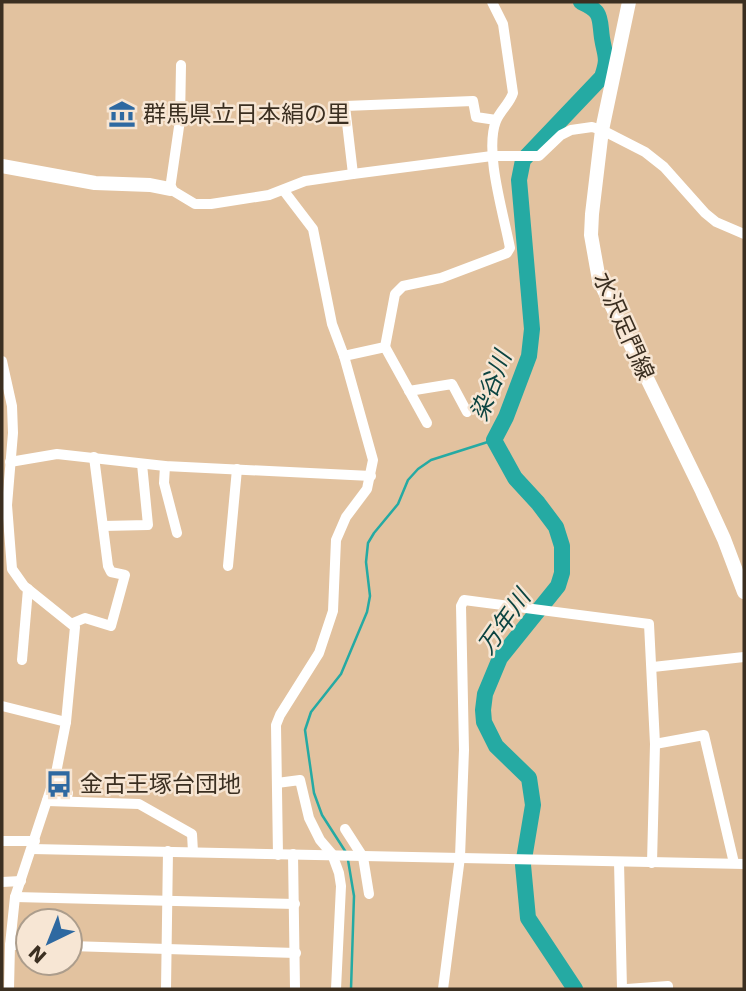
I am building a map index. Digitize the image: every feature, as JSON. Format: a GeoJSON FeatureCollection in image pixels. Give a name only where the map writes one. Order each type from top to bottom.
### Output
{"type":"FeatureCollection","features":[{"type":"Feature","properties":{"kind":"main road","name":"水沢足門線"},"geometry":{"type":"LineString","coordinates":[[629,2],[602,130],[591,235],[599,280],[702,491],[744,592]]}},
{"type":"Feature","properties":{"kind":"main road"},"geometry":{"type":"LineString","coordinates":[[2,166],[94,183],[150,185],[170,190]]}},
{"type":"Feature","properties":{"kind":"street"},"geometry":{"type":"LineString","coordinates":[[427,423],[385,347],[395,294],[403,286],[441,278],[507,253],[510,248],[492,156],[496,120],[511,101],[513,93],[503,24],[492,2]]}},
{"type":"Feature","properties":{"kind":"street"},"geometry":{"type":"LineString","coordinates":[[181,65],[180,120],[170,190],[202,205],[285,191],[305,181],[353,174],[492,156],[539,156],[561,135],[571,130],[592,127],[645,152],[664,167],[705,213],[716,222],[744,234]]}},
{"type":"Feature","properties":{"kind":"street"},"geometry":{"type":"LineString","coordinates":[[353,174],[345,106],[473,101],[476,117],[496,120]]}},
{"type":"Feature","properties":{"kind":"street"},"geometry":{"type":"LineString","coordinates":[[278,855],[276,725],[318,653],[333,611],[336,540],[346,517],[367,489],[373,460],[344,356],[332,324],[313,229],[285,191]]}},
{"type":"Feature","properties":{"kind":"street"},"geometry":{"type":"LineString","coordinates":[[344,356],[385,347]]}},
{"type":"Feature","properties":{"kind":"street"},"geometry":{"type":"LineString","coordinates":[[2,361],[12,406],[13,433],[5,483],[7,565],[28,589],[75,627],[66,722],[56,773],[15,897],[9,989]]}},
{"type":"Feature","properties":{"kind":"street"},"geometry":{"type":"LineString","coordinates":[[409,391],[452,384],[467,412]]}},
{"type":"Feature","properties":{"kind":"street"},"geometry":{"type":"LineString","coordinates":[[10,463],[57,454],[165,466],[371,476]]}},
{"type":"Feature","properties":{"kind":"street"},"geometry":{"type":"LineString","coordinates":[[73,623],[85,618],[111,626],[125,575],[109,570],[94,457]]}},
{"type":"Feature","properties":{"kind":"street"},"geometry":{"type":"LineString","coordinates":[[103,526],[148,524],[142,464]]}},
{"type":"Feature","properties":{"kind":"street"},"geometry":{"type":"LineString","coordinates":[[165,466],[164,483],[177,533]]}},
{"type":"Feature","properties":{"kind":"street"},"geometry":{"type":"LineString","coordinates":[[228,566],[237,469]]}},
{"type":"Feature","properties":{"kind":"street"},"geometry":{"type":"LineString","coordinates":[[22,660],[28,589]]}},
{"type":"Feature","properties":{"kind":"street"},"geometry":{"type":"LineString","coordinates":[[443,989],[460,858],[464,750],[461,601],[649,624],[656,744],[652,863]]}},
{"type":"Feature","properties":{"kind":"street"},"geometry":{"type":"LineString","coordinates":[[653,667],[744,657]]}},
{"type":"Feature","properties":{"kind":"street"},"geometry":{"type":"LineString","coordinates":[[2,706],[66,722]]}},
{"type":"Feature","properties":{"kind":"street"},"geometry":{"type":"LineString","coordinates":[[2,841],[33,845],[337,857],[739,864],[704,735],[656,744]]}},
{"type":"Feature","properties":{"kind":"street"},"geometry":{"type":"LineString","coordinates":[[56,773],[68,793],[66,801]]}},
{"type":"Feature","properties":{"kind":"street"},"geometry":{"type":"LineString","coordinates":[[277,783],[300,780],[309,818],[320,840],[337,857],[341,886],[336,989]]}},
{"type":"Feature","properties":{"kind":"street"},"geometry":{"type":"LineString","coordinates":[[47,801],[139,804],[192,834],[193,852]]}},
{"type":"Feature","properties":{"kind":"street"},"geometry":{"type":"LineString","coordinates":[[345,829],[358,857],[369,894]]}},
{"type":"Feature","properties":{"kind":"street"},"geometry":{"type":"LineString","coordinates":[[166,989],[168,851]]}},
{"type":"Feature","properties":{"kind":"street"},"geometry":{"type":"LineString","coordinates":[[293,854],[295,989]]}},
{"type":"Feature","properties":{"kind":"street"},"geometry":{"type":"LineString","coordinates":[[619,862],[625,989],[668,986],[668,989]]}},
{"type":"Feature","properties":{"kind":"street"},"geometry":{"type":"LineString","coordinates":[[2,883],[21,881]]}},
{"type":"Feature","properties":{"kind":"street"},"geometry":{"type":"LineString","coordinates":[[15,897],[295,904]]}},
{"type":"Feature","properties":{"kind":"street"},"geometry":{"type":"LineString","coordinates":[[84,946],[296,953]]}},
{"type":"Feature","properties":{"kind":"waterway","name":"万年川"},"geometry":{"type":"LineString","coordinates":[[575,989],[528,918],[523,865],[533,805],[529,778],[496,746],[484,722],[483,710],[485,694],[500,658],[558,586],[562,573],[562,546],[556,527],[515,478],[494,440],[506,417],[529,356],[532,329],[519,180],[523,160],[602,77],[605,65],[599,16],[581,2]]}},
{"type":"Feature","properties":{"kind":"waterway","name":"染谷川"},"geometry":{"type":"LineString","coordinates":[[347,854],[322,815],[314,793],[305,730],[311,712],[341,674],[367,612],[370,596],[366,562],[368,543],[398,504],[408,480],[418,469],[431,460],[494,440]]}},
{"type":"Feature","properties":{"kind":"waterway","name":"染谷川"},"geometry":{"type":"LineString","coordinates":[[348,860],[354,896],[351,989]]}},
{"type":"Feature","properties":{"kind":"place","name":"群馬県立日本絹の里"},"geometry":{"type":"Point","coordinates":[122,114]}},
{"type":"Feature","properties":{"kind":"place","name":"金古王塚台団地"},"geometry":{"type":"Point","coordinates":[59,784]}}]}
